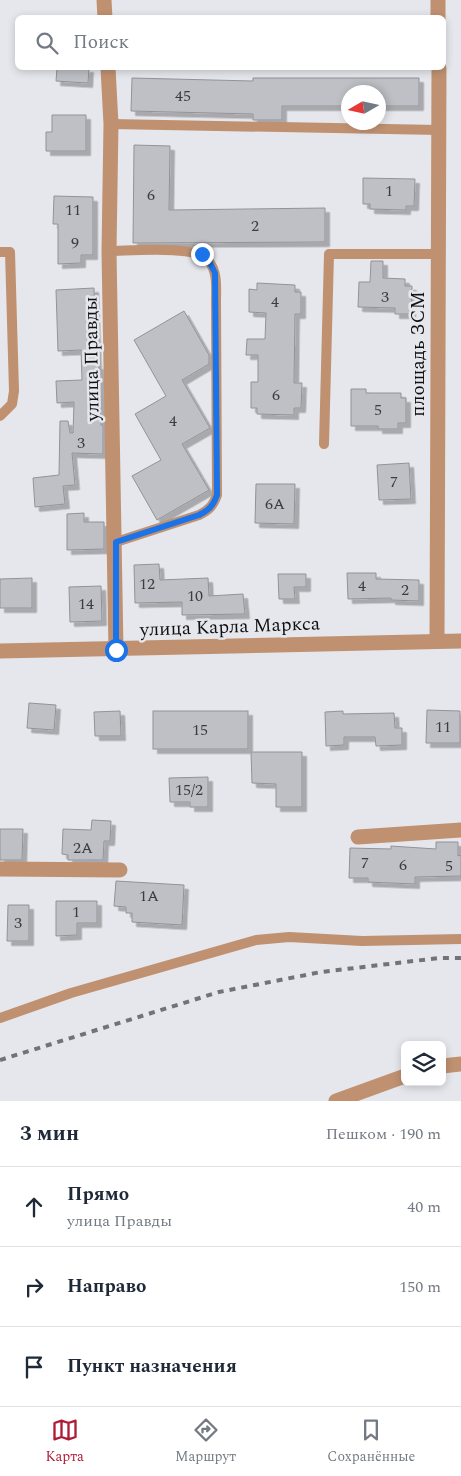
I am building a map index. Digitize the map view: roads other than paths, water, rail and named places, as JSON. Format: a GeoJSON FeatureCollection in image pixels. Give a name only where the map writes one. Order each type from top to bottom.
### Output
{"type":"FeatureCollection","features":[{"type":"Feature","properties":{"kind":"street"},"geometry":{"type":"LineString","coordinates":[[104,0],[105,15]]}},
{"type":"Feature","properties":{"kind":"street"},"geometry":{"type":"LineString","coordinates":[[438,0],[438,15]]}},
{"type":"Feature","properties":{"kind":"street","name":"улица Правды"},"geometry":{"type":"LineString","coordinates":[[108,70],[111,124],[109,251],[116,542],[116,650]]}},
{"type":"Feature","properties":{"kind":"street","name":"площадь ЗСМ"},"geometry":{"type":"LineString","coordinates":[[437,641],[439,70]]}},
{"type":"Feature","properties":{"kind":"street","name":"улица Карла Маркса"},"geometry":{"type":"LineString","coordinates":[[0,651],[116,650],[461,641]]}},
{"type":"Feature","properties":{"kind":"street"},"geometry":{"type":"LineString","coordinates":[[358,837],[461,830]]}},
{"type":"Feature","properties":{"kind":"street"},"geometry":{"type":"LineString","coordinates":[[0,869],[120,870]]}},
{"type":"Feature","properties":{"kind":"street"},"geometry":{"type":"LineString","coordinates":[[446,1066],[461,1064]]}},
{"type":"Feature","properties":{"kind":"street"},"geometry":{"type":"LineString","coordinates":[[336,1101],[401,1077]]}},
{"type":"Feature","properties":{"kind":"lane"},"geometry":{"type":"LineString","coordinates":[[111,124],[439,130]]}},
{"type":"Feature","properties":{"kind":"lane"},"geometry":{"type":"LineString","coordinates":[[109,251],[186,250],[202,254],[209,261],[215,273],[216,301],[217,495],[214,504],[209,510],[199,515],[116,542]]}},
{"type":"Feature","properties":{"kind":"lane"},"geometry":{"type":"LineString","coordinates":[[0,252],[10,252],[14,391],[12,404],[0,416]]}},
{"type":"Feature","properties":{"kind":"lane"},"geometry":{"type":"LineString","coordinates":[[324,444],[329,254],[439,254]]}},
{"type":"Feature","properties":{"kind":"lane"},"geometry":{"type":"LineString","coordinates":[[0,1018],[71,993],[256,940],[289,938],[362,941],[461,938]]}},
{"type":"Feature","properties":{"kind":"railway"},"geometry":{"type":"LineString","coordinates":[[0,1060],[219,992],[321,972],[439,958],[461,958]]}}]}
